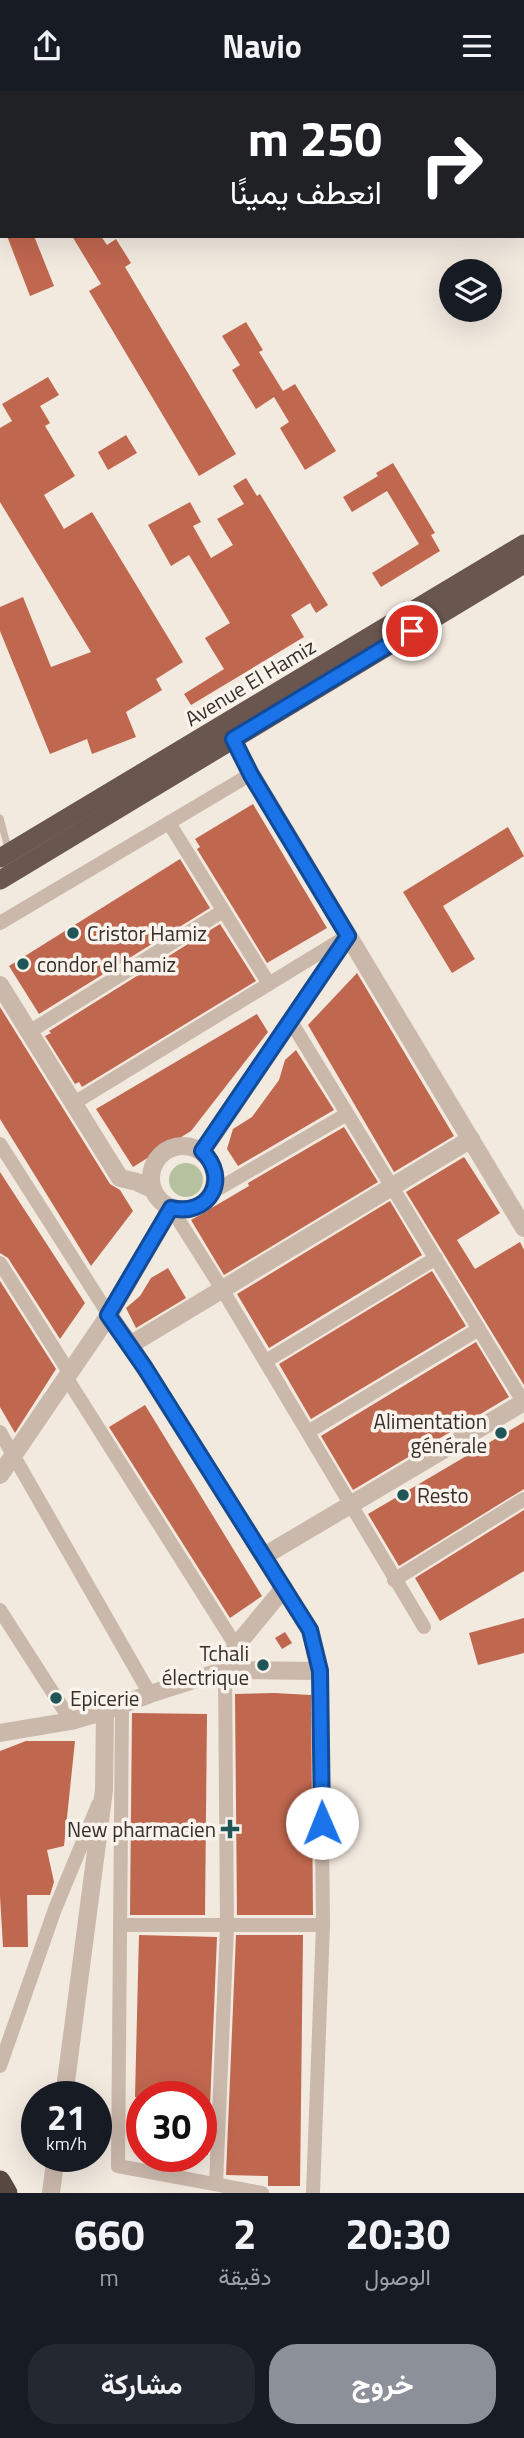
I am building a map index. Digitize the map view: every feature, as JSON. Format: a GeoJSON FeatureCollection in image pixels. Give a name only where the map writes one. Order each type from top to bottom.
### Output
{"type":"FeatureCollection","features":[{"type":"Feature","properties":{"kind":"highway","name":"Avenue El Hamiz"},"geometry":{"type":"LineString","coordinates":[[4,856],[524,544]]}},
{"type":"Feature","properties":{"kind":"highway"},"geometry":{"type":"LineString","coordinates":[[0,880],[524,564]]}},
{"type":"Feature","properties":{"kind":"highway"},"geometry":{"type":"LineString","coordinates":[[0,2181],[7,2193]]}},
{"type":"Feature","properties":{"kind":"street"},"geometry":{"type":"LineString","coordinates":[[233,739],[251,775],[524,1228]]}},
{"type":"Feature","properties":{"kind":"street"},"geometry":{"type":"LineString","coordinates":[[0,923],[251,775]]}},
{"type":"Feature","properties":{"kind":"street"},"geometry":{"type":"LineString","coordinates":[[169,823],[269,984]]}},
{"type":"Feature","properties":{"kind":"street"},"geometry":{"type":"LineString","coordinates":[[29,1032],[223,911]]}},
{"type":"Feature","properties":{"kind":"street"},"geometry":{"type":"LineString","coordinates":[[74,1103],[348,936]]}},
{"type":"Feature","properties":{"kind":"street"},"geometry":{"type":"LineString","coordinates":[[202,1151],[348,936]]}},
{"type":"Feature","properties":{"kind":"street"},"geometry":{"type":"LineString","coordinates":[[0,985],[120,1178],[137,1181],[152,1189]]}},
{"type":"Feature","properties":{"kind":"street"},"geometry":{"type":"LineString","coordinates":[[264,1556],[524,1402],[290,1020]]}},
{"type":"Feature","properties":{"kind":"street"},"geometry":{"type":"LineString","coordinates":[[213,1192],[216,1174],[209,1158],[192,1146],[169,1149],[159,1156],[153,1166],[150,1177],[152,1189],[162,1203],[182,1211],[195,1209],[213,1192],[347,1114]]}},
{"type":"Feature","properties":{"kind":"street"},"geometry":{"type":"LineString","coordinates":[[130,1345],[471,1139]]}},
{"type":"Feature","properties":{"kind":"street"},"geometry":{"type":"LineString","coordinates":[[0,1145],[310,1630],[320,1671],[323,1924],[313,2193]]}},
{"type":"Feature","properties":{"kind":"street"},"geometry":{"type":"LineString","coordinates":[[0,1475],[108,1315],[171,1208]]}},
{"type":"Feature","properties":{"kind":"street"},"geometry":{"type":"LineString","coordinates":[[171,1208],[266,1361],[424,1627]]}},
{"type":"Feature","properties":{"kind":"street"},"geometry":{"type":"LineString","coordinates":[[266,1361],[436,1258]]}},
{"type":"Feature","properties":{"kind":"street"},"geometry":{"type":"LineString","coordinates":[[0,1263],[236,1646]]}},
{"type":"Feature","properties":{"kind":"street"},"geometry":{"type":"LineString","coordinates":[[307,1432],[479,1329]]}},
{"type":"Feature","properties":{"kind":"street"},"geometry":{"type":"LineString","coordinates":[[0,1432],[150,1693]]}},
{"type":"Feature","properties":{"kind":"street"},"geometry":{"type":"LineString","coordinates":[[394,1580],[524,1500]]}},
{"type":"Feature","properties":{"kind":"street"},"geometry":{"type":"LineString","coordinates":[[216,2184],[227,1926],[225,1670],[236,1646],[284,1588]]}},
{"type":"Feature","properties":{"kind":"street"},"geometry":{"type":"LineString","coordinates":[[0,1611],[71,1721]]}},
{"type":"Feature","properties":{"kind":"street"},"geometry":{"type":"LineString","coordinates":[[0,1733],[71,1721],[225,1670],[320,1671]]}},
{"type":"Feature","properties":{"kind":"street"},"geometry":{"type":"LineString","coordinates":[[122,1705],[118,2166],[262,2193]]}},
{"type":"Feature","properties":{"kind":"street"},"geometry":{"type":"LineString","coordinates":[[66,2081],[104,1790],[105,1711]]}},
{"type":"Feature","properties":{"kind":"street"},"geometry":{"type":"LineString","coordinates":[[0,2066],[55,1909],[104,1790]]}},
{"type":"Feature","properties":{"kind":"street"},"geometry":{"type":"LineString","coordinates":[[122,1925],[323,1924]]}},
{"type":"Feature","properties":{"kind":"street"},"geometry":{"type":"LineString","coordinates":[[51,2193],[54,2172]]}},
{"type":"Feature","properties":{"kind":"lane"},"geometry":{"type":"LineString","coordinates":[[0,818],[4,856]]}},
{"type":"Feature","properties":{"kind":"green space"},"geometry":{"type":"Polygon","coordinates":[[[186,1163],[198,1168],[203,1180],[198,1192],[186,1197],[174,1192],[169,1180],[174,1168],[186,1163]]]}},
{"type":"Feature","properties":{"kind":"building"},"geometry":{"type":"Polygon","coordinates":[[[8,238],[35,238],[54,286],[30,296],[8,238]]]}},
{"type":"Feature","properties":{"kind":"building"},"geometry":{"type":"Polygon","coordinates":[[[73,238],[102,238],[107,245],[116,239],[131,263],[125,267],[236,454],[199,476],[89,291],[101,284],[73,238]]]}},
{"type":"Feature","properties":{"kind":"building"},"geometry":{"type":"Polygon","coordinates":[[[246,322],[263,350],[259,352],[283,391],[295,384],[336,451],[305,470],[280,428],[289,422],[274,397],[256,409],[232,370],[240,365],[222,336],[246,322]]]}},
{"type":"Feature","properties":{"kind":"building"},"geometry":{"type":"Polygon","coordinates":[[[48,377],[59,395],[40,406],[50,423],[45,426],[75,476],[44,495],[64,529],[92,512],[183,662],[156,679],[162,690],[126,712],[136,737],[92,754],[87,739],[50,754],[0,631],[0,607],[23,597],[51,667],[91,652],[0,502],[0,428],[12,421],[2,404],[48,377]]]}},
{"type":"Feature","properties":{"kind":"building"},"geometry":{"type":"Polygon","coordinates":[[[126,435],[137,453],[108,470],[98,452],[126,435]]]}},
{"type":"Feature","properties":{"kind":"building"},"geometry":{"type":"Polygon","coordinates":[[[393,463],[435,533],[431,535],[440,551],[381,587],[372,573],[419,544],[387,491],[352,512],[343,497],[378,476],[376,473],[393,463]]]}},
{"type":"Feature","properties":{"kind":"building"},"geometry":{"type":"Polygon","coordinates":[[[246,478],[257,496],[260,494],[328,605],[316,613],[310,603],[291,615],[304,637],[191,705],[184,694],[224,669],[205,638],[230,623],[189,555],[171,566],[148,525],[190,502],[201,522],[193,526],[211,558],[233,545],[217,519],[244,504],[233,486],[246,478]]]}},
{"type":"Feature","properties":{"kind":"building"},"geometry":{"type":"Polygon","coordinates":[[[253,804],[327,928],[267,963],[197,849],[200,847],[195,839],[253,804]]]}},
{"type":"Feature","properties":{"kind":"building"},"geometry":{"type":"Polygon","coordinates":[[[508,827],[524,856],[443,906],[475,959],[452,973],[403,892],[508,827]]]}},
{"type":"Feature","properties":{"kind":"building"},"geometry":{"type":"Polygon","coordinates":[[[180,859],[210,908],[39,1014],[9,966],[180,859]]]}},
{"type":"Feature","properties":{"kind":"building"},"geometry":{"type":"Polygon","coordinates":[[[220,924],[256,981],[82,1087],[79,1082],[75,1084],[45,1036],[51,1033],[49,1031],[220,924]]]}},
{"type":"Feature","properties":{"kind":"building"},"geometry":{"type":"Polygon","coordinates":[[[357,973],[454,1136],[394,1172],[308,1025],[357,973]]]}},
{"type":"Feature","properties":{"kind":"building"},"geometry":{"type":"Polygon","coordinates":[[[0,1007],[110,1184],[120,1190],[133,1211],[91,1266],[0,1119],[0,1007]]]}},
{"type":"Feature","properties":{"kind":"building"},"geometry":{"type":"Polygon","coordinates":[[[257,1014],[268,1032],[191,1131],[133,1167],[96,1109],[257,1014]]]}},
{"type":"Feature","properties":{"kind":"building"},"geometry":{"type":"Polygon","coordinates":[[[296,1050],[334,1110],[238,1166],[227,1149],[233,1129],[252,1117],[279,1080],[285,1060],[296,1050]]]}},
{"type":"Feature","properties":{"kind":"building"},"geometry":{"type":"Polygon","coordinates":[[[344,1127],[378,1182],[224,1275],[191,1220],[344,1127]]]}},
{"type":"Feature","properties":{"kind":"building"},"geometry":{"type":"Polygon","coordinates":[[[464,1157],[500,1213],[457,1240],[475,1269],[520,1242],[524,1250],[524,1385],[406,1192],[464,1157]]]}},
{"type":"Feature","properties":{"kind":"building"},"geometry":{"type":"Polygon","coordinates":[[[0,1172],[85,1303],[60,1339],[8,1258],[0,1253],[0,1172]]]}},
{"type":"Feature","properties":{"kind":"building"},"geometry":{"type":"Polygon","coordinates":[[[390,1201],[422,1255],[269,1348],[237,1294],[390,1201]]]}},
{"type":"Feature","properties":{"kind":"building"},"geometry":{"type":"Polygon","coordinates":[[[168,1268],[186,1298],[136,1328],[126,1308],[140,1296],[151,1278],[168,1268]]]}},
{"type":"Feature","properties":{"kind":"building"},"geometry":{"type":"Polygon","coordinates":[[[432,1271],[466,1326],[311,1419],[279,1364],[432,1271]]]}},
{"type":"Feature","properties":{"kind":"building"},"geometry":{"type":"Polygon","coordinates":[[[0,1281],[56,1369],[15,1433],[0,1407],[0,1281]]]}},
{"type":"Feature","properties":{"kind":"building"},"geometry":{"type":"Polygon","coordinates":[[[476,1342],[509,1397],[353,1490],[321,1436],[476,1342]]]}},
{"type":"Feature","properties":{"kind":"building"},"geometry":{"type":"Polygon","coordinates":[[[145,1405],[262,1596],[230,1618],[109,1427],[145,1405]]]}},
{"type":"Feature","properties":{"kind":"building"},"geometry":{"type":"Polygon","coordinates":[[[524,1422],[524,1489],[399,1566],[368,1514],[524,1422]]]}},
{"type":"Feature","properties":{"kind":"building"},"geometry":{"type":"Polygon","coordinates":[[[524,1510],[524,1571],[440,1621],[415,1578],[524,1510]]]}},
{"type":"Feature","properties":{"kind":"building"},"geometry":{"type":"Polygon","coordinates":[[[524,1618],[524,1653],[478,1665],[469,1633],[524,1618]]]}},
{"type":"Feature","properties":{"kind":"building"},"geometry":{"type":"Polygon","coordinates":[[[285,1632],[292,1643],[282,1649],[275,1638],[285,1632]]]}},
{"type":"Feature","properties":{"kind":"building"},"geometry":{"type":"Polygon","coordinates":[[[235,1694],[311,1695],[313,1915],[237,1915],[235,1694]]]}},
{"type":"Feature","properties":{"kind":"building"},"geometry":{"type":"Polygon","coordinates":[[[132,1713],[207,1714],[205,1915],[130,1915],[132,1713]]]}},
{"type":"Feature","properties":{"kind":"building"},"geometry":{"type":"Polygon","coordinates":[[[26,1741],[75,1741],[64,1846],[47,1850],[54,1882],[50,1895],[27,1895],[28,1947],[3,1947],[0,1896],[0,1751],[26,1741]]]}},
{"type":"Feature","properties":{"kind":"building"},"geometry":{"type":"Polygon","coordinates":[[[139,1935],[217,1937],[211,2081],[135,2081],[139,1935]]]}},
{"type":"Feature","properties":{"kind":"building"},"geometry":{"type":"Polygon","coordinates":[[[236,1935],[303,1935],[300,2186],[268,2186],[268,2176],[226,2175],[236,1935]]]}},
{"type":"Feature","properties":{"kind":"place","name":"Cristor Hamiz"},"geometry":{"type":"Point","coordinates":[73,933]}},
{"type":"Feature","properties":{"kind":"place","name":"condor el hamiz"},"geometry":{"type":"Point","coordinates":[23,964]}},
{"type":"Feature","properties":{"kind":"place","name":"Alimentation générale"},"geometry":{"type":"Point","coordinates":[501,1433]}},
{"type":"Feature","properties":{"kind":"place","name":"Resto"},"geometry":{"type":"Point","coordinates":[403,1495]}},
{"type":"Feature","properties":{"kind":"place","name":"Tchali électrique"},"geometry":{"type":"Point","coordinates":[263,1665]}},
{"type":"Feature","properties":{"kind":"place","name":"Epicerie"},"geometry":{"type":"Point","coordinates":[56,1698]}},
{"type":"Feature","properties":{"kind":"place","name":"New pharmacien"},"geometry":{"type":"Point","coordinates":[230,1829]}},
{"type":"Feature","properties":{"kind":"route"},"geometry":{"type":"LineString","coordinates":[[322,1823],[320,1671],[310,1630],[145,1368],[108,1315],[171,1208],[182,1211],[195,1209],[213,1192],[216,1174],[209,1158],[202,1151],[348,936],[251,775],[233,739],[412,631]]}}]}
